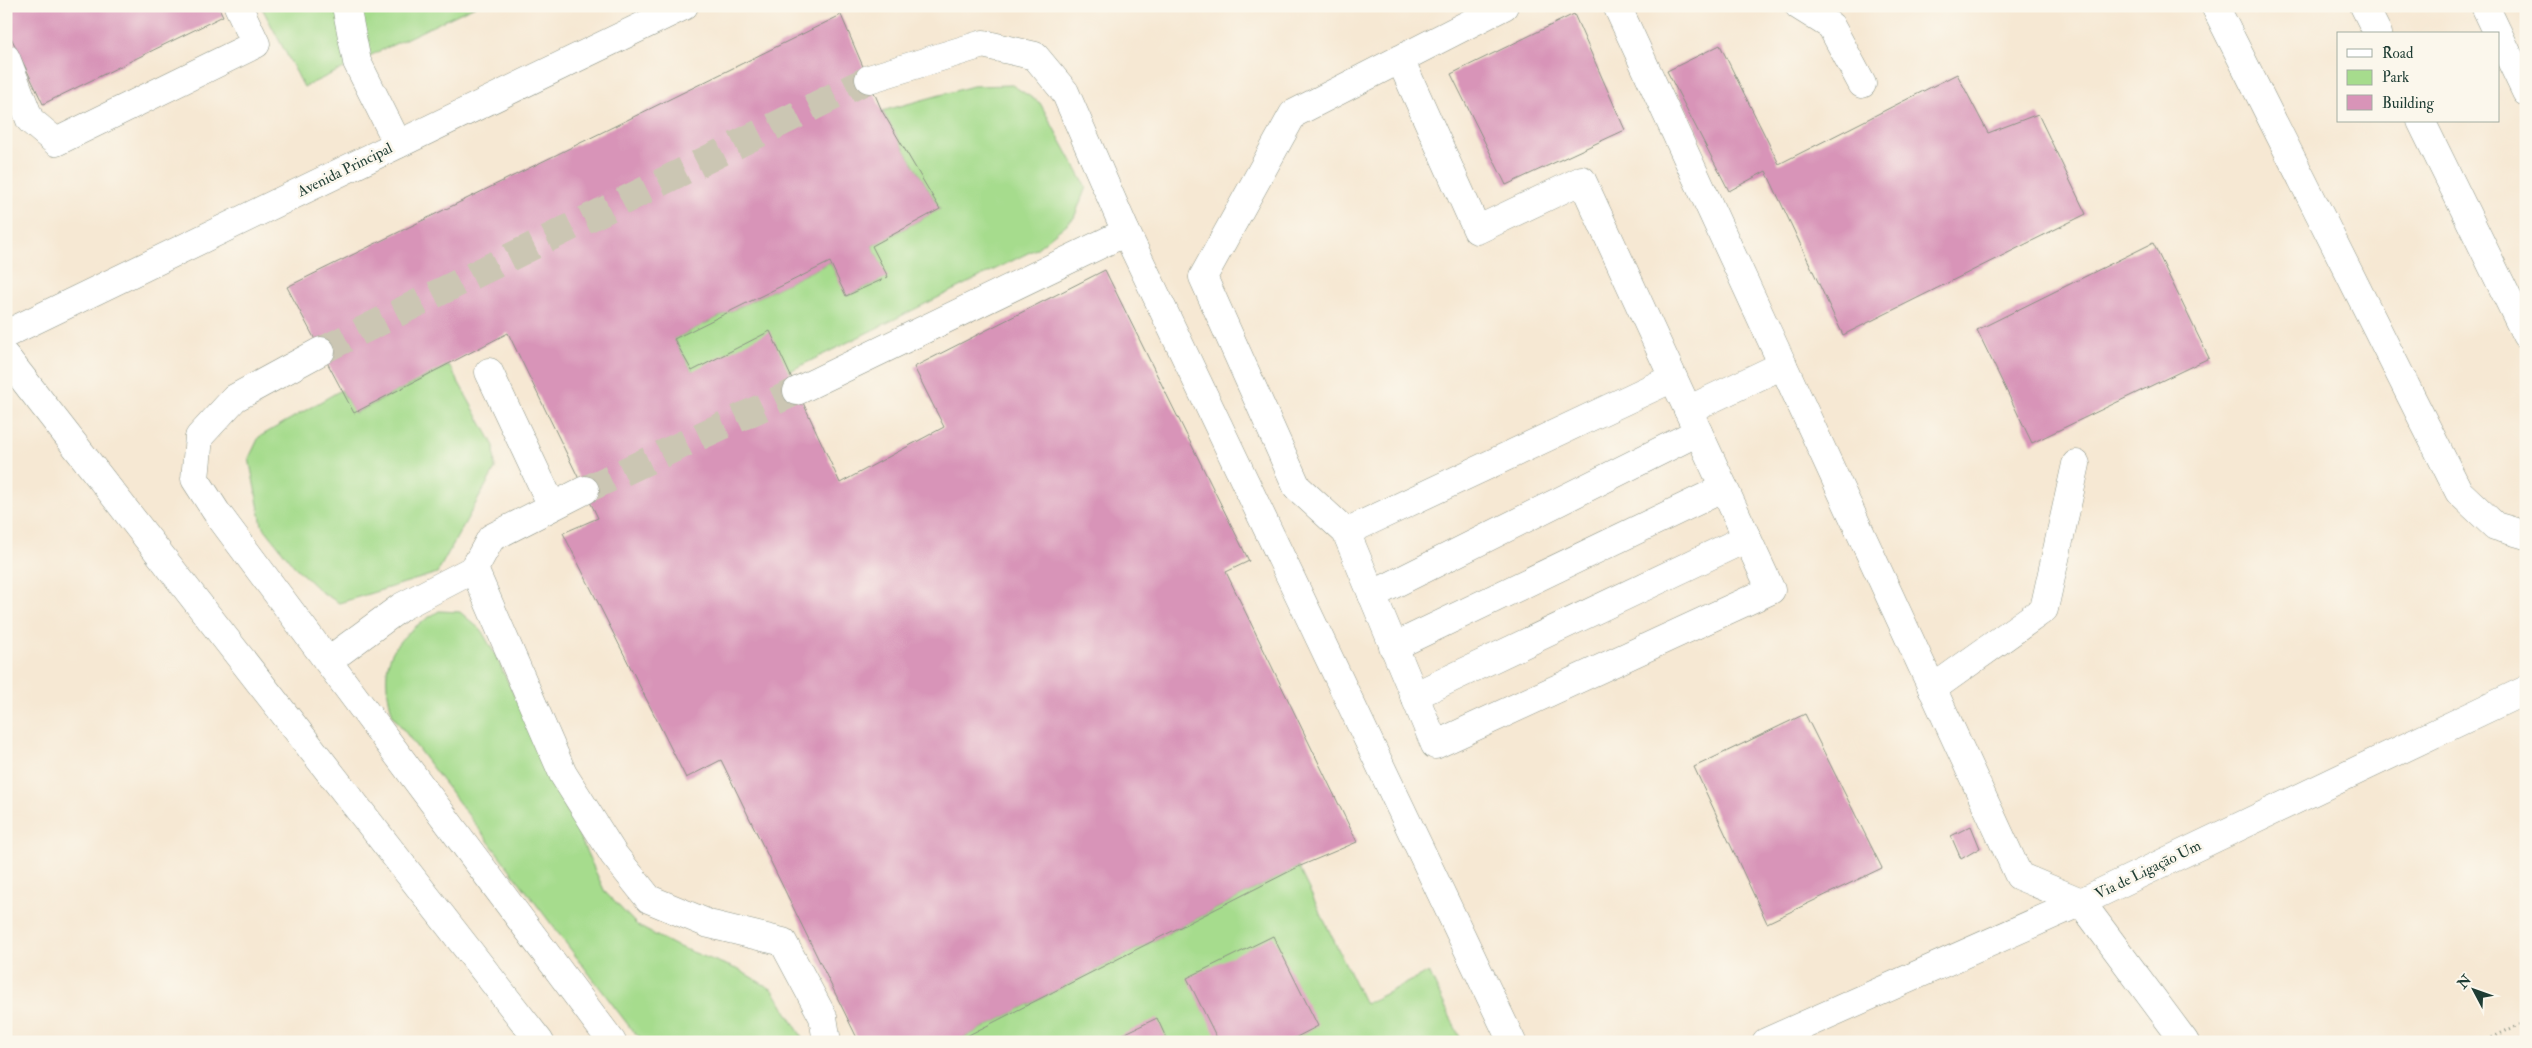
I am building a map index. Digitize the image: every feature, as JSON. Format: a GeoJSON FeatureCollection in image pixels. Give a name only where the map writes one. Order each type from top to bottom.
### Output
{"type":"FeatureCollection","features":[{"type":"Feature","properties":{"kind":"lane"},"geometry":{"type":"LineString","coordinates":[[6,58],[30,120],[56,142],[256,44],[238,6]]}},
{"type":"Feature","properties":{"kind":"lane"},"geometry":{"type":"LineString","coordinates":[[346,6],[358,62],[398,144]]}},
{"type":"Feature","properties":{"kind":"lane","name":"Avenida Principal"},"geometry":{"type":"LineString","coordinates":[[6,334],[684,6]]}},
{"type":"Feature","properties":{"kind":"lane"},"geometry":{"type":"LineString","coordinates":[[1400,59],[1477,230],[1582,180],[1771,590],[1435,745],[1346,532],[1297,488],[1203,277],[1293,114],[1400,59],[1504,6]]}},
{"type":"Feature","properties":{"kind":"lane"},"geometry":{"type":"LineString","coordinates":[[1617,6],[2019,876],[2081,902],[2184,1042]]}},
{"type":"Feature","properties":{"kind":"lane"},"geometry":{"type":"LineString","coordinates":[[1799,6],[1831,26],[1862,84]]}},
{"type":"Feature","properties":{"kind":"lane"},"geometry":{"type":"LineString","coordinates":[[2215,6],[2459,492],[2495,526],[2526,535]]}},
{"type":"Feature","properties":{"kind":"lane"},"geometry":{"type":"LineString","coordinates":[[2364,6],[2377,32]]}},
{"type":"Feature","properties":{"kind":"lane"},"geometry":{"type":"LineString","coordinates":[[2485,6],[2497,32]]}},
{"type":"Feature","properties":{"kind":"lane"},"geometry":{"type":"LineString","coordinates":[[2500,37],[2526,92]]}},
{"type":"Feature","properties":{"kind":"lane"},"geometry":{"type":"LineString","coordinates":[[869,79],[983,44],[1035,56],[1065,92],[1126,232],[1512,1042]]}},
{"type":"Feature","properties":{"kind":"lane"},"geometry":{"type":"LineString","coordinates":[[2421,122],[2526,335]]}},
{"type":"Feature","properties":{"kind":"lane"},"geometry":{"type":"LineString","coordinates":[[797,391],[1126,232]]}},
{"type":"Feature","properties":{"kind":"lane"},"geometry":{"type":"LineString","coordinates":[[321,351],[234,398],[199,437],[195,479],[217,513],[612,1042]]}},
{"type":"Feature","properties":{"kind":"lane"},"geometry":{"type":"LineString","coordinates":[[6,357],[540,1042]]}},
{"type":"Feature","properties":{"kind":"lane"},"geometry":{"type":"LineString","coordinates":[[1372,595],[1693,421],[1783,365]]}},
{"type":"Feature","properties":{"kind":"lane"},"geometry":{"type":"LineString","coordinates":[[489,372],[552,506]]}},
{"type":"Feature","properties":{"kind":"lane"},"geometry":{"type":"LineString","coordinates":[[1346,532],[1673,378]]}},
{"type":"Feature","properties":{"kind":"lane"},"geometry":{"type":"LineString","coordinates":[[1932,689],[2044,609],[2076,464]]}},
{"type":"Feature","properties":{"kind":"lane"},"geometry":{"type":"LineString","coordinates":[[1393,647],[1724,488]]}},
{"type":"Feature","properties":{"kind":"lane"},"geometry":{"type":"LineString","coordinates":[[328,662],[401,607],[474,570],[490,538],[585,490]]}},
{"type":"Feature","properties":{"kind":"lane"},"geometry":{"type":"LineString","coordinates":[[1414,696],[1747,538]]}},
{"type":"Feature","properties":{"kind":"lane"},"geometry":{"type":"LineString","coordinates":[[474,570],[563,774],[614,855],[649,899],[709,924],[783,942],[823,1017],[827,1042]]}},
{"type":"Feature","properties":{"kind":"lane","name":"Via de Ligação Um"},"geometry":{"type":"LineString","coordinates":[[1766,1042],[2081,902],[2526,690]]}},
{"type":"Feature","properties":{"kind":"path"},"geometry":{"type":"LineString","coordinates":[[2483,1042],[2526,1021]]}},
{"type":"Feature","properties":{"kind":"green space"},"geometry":{"type":"Polygon","coordinates":[[[261,6],[475,6],[304,87],[261,6]]]}},
{"type":"Feature","properties":{"kind":"green space"},"geometry":{"type":"Polygon","coordinates":[[[1012,85],[1040,103],[1086,187],[1074,218],[1036,249],[788,372],[692,371],[674,339],[830,262],[847,296],[887,277],[872,246],[940,209],[882,111],[973,86],[1012,85]]]}},
{"type":"Feature","properties":{"kind":"green space"},"geometry":{"type":"Polygon","coordinates":[[[449,365],[494,446],[495,469],[437,573],[339,603],[320,591],[294,566],[262,525],[249,458],[259,437],[341,390],[355,413],[449,365]]]}},
{"type":"Feature","properties":{"kind":"green space"},"geometry":{"type":"Polygon","coordinates":[[[439,611],[460,612],[481,630],[496,656],[605,892],[638,926],[674,945],[739,970],[773,990],[802,1037],[799,1042],[645,1042],[632,1030],[393,716],[388,697],[387,680],[388,666],[392,653],[409,632],[439,611]]]}},
{"type":"Feature","properties":{"kind":"green space"},"geometry":{"type":"Polygon","coordinates":[[[1298,867],[1365,1004],[1429,972],[1462,1042],[955,1042],[1298,867]]]}},
{"type":"Feature","properties":{"kind":"building"},"geometry":{"type":"Polygon","coordinates":[[[6,6],[218,6],[223,16],[43,104],[6,27],[6,6]]]}},
{"type":"Feature","properties":{"kind":"building"},"geometry":{"type":"Polygon","coordinates":[[[1574,14],[1625,130],[1506,185],[1451,74],[1574,14]]]}},
{"type":"Feature","properties":{"kind":"building"},"geometry":{"type":"Polygon","coordinates":[[[841,15],[882,111],[940,209],[872,246],[888,277],[846,296],[830,262],[674,339],[692,371],[770,331],[840,483],[944,427],[914,367],[1105,270],[1249,561],[1226,572],[1357,842],[1298,867],[955,1042],[859,1042],[721,760],[686,778],[563,533],[598,518],[508,333],[354,413],[287,287],[841,15]]]}},
{"type":"Feature","properties":{"kind":"building"},"geometry":{"type":"Polygon","coordinates":[[[1720,45],[1779,164],[1957,74],[1988,133],[2038,114],[2086,214],[1843,335],[1766,171],[1729,191],[1667,71],[1720,45]]]}},
{"type":"Feature","properties":{"kind":"building"},"geometry":{"type":"Polygon","coordinates":[[[2153,243],[2209,358],[2032,443],[1977,330],[2153,243]]]}},
{"type":"Feature","properties":{"kind":"building"},"geometry":{"type":"Polygon","coordinates":[[[1805,714],[1882,868],[1767,923],[1694,767],[1805,714]]]}},
{"type":"Feature","properties":{"kind":"building"},"geometry":{"type":"Polygon","coordinates":[[[1971,826],[1980,848],[1961,859],[1951,836],[1971,826]]]}},
{"type":"Feature","properties":{"kind":"building"},"geometry":{"type":"Polygon","coordinates":[[[1273,936],[1318,1026],[1287,1042],[1219,1042],[1187,978],[1273,936]]]}},
{"type":"Feature","properties":{"kind":"building"},"geometry":{"type":"Polygon","coordinates":[[[1157,1018],[1168,1042],[1107,1042],[1157,1018]]]}},
{"type":"Feature","properties":{"kind":"tunnel"},"geometry":{"type":"LineString","coordinates":[[321,351],[869,79]]}},
{"type":"Feature","properties":{"kind":"tunnel"},"geometry":{"type":"LineString","coordinates":[[585,490],[797,391]]}}]}
